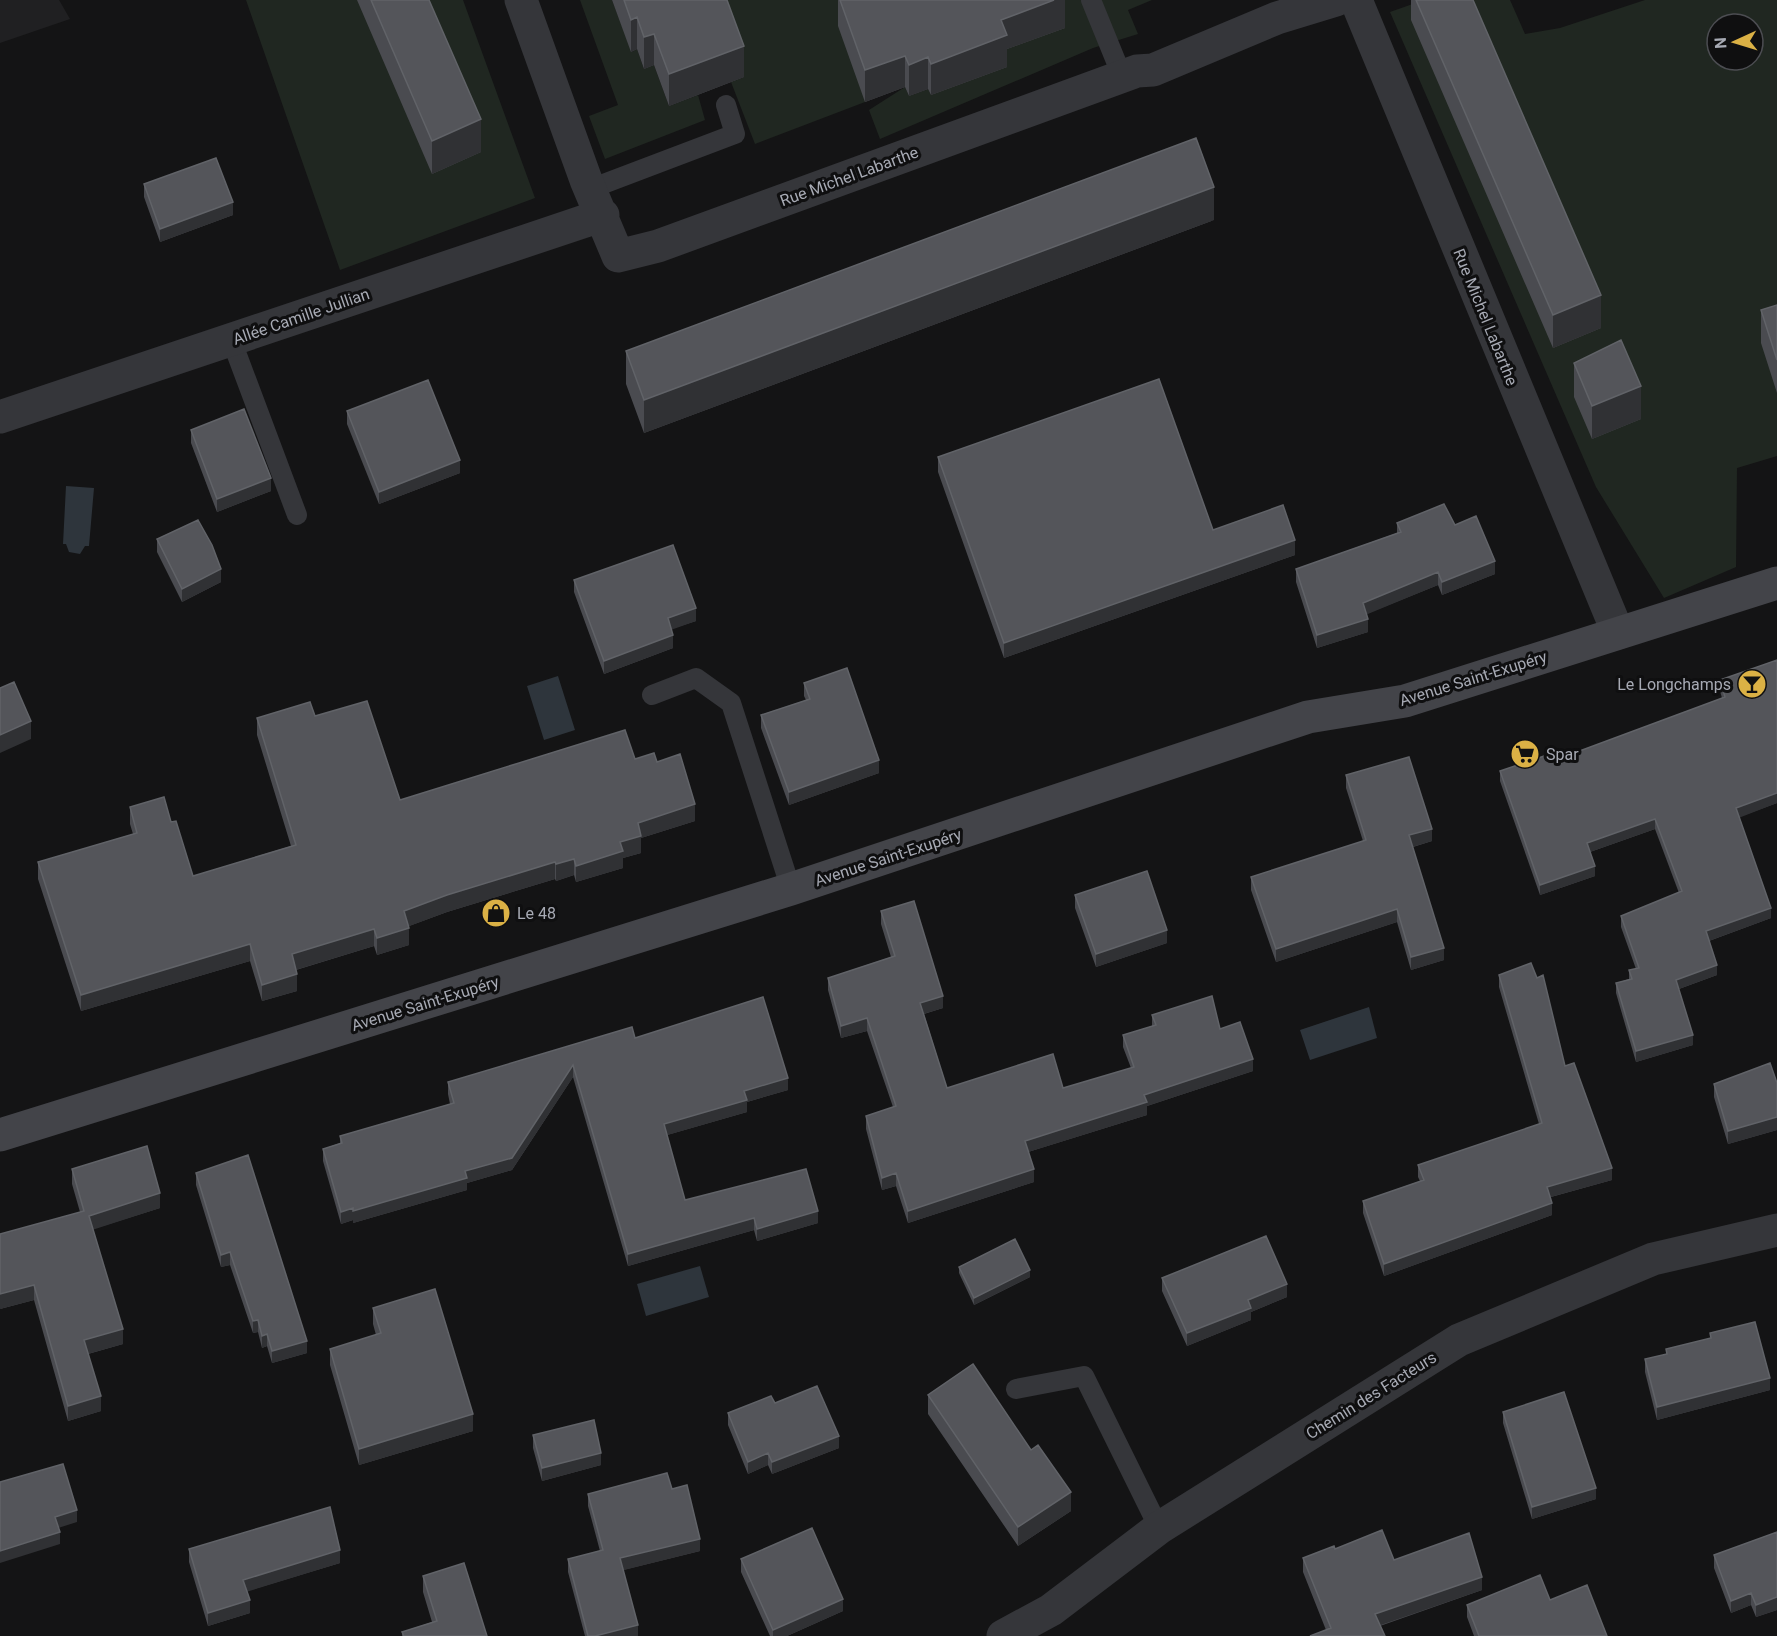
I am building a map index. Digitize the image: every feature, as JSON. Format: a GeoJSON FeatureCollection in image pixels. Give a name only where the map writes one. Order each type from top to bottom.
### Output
{"type":"FeatureCollection","features":[{"type":"Feature","properties":{"kind":"main road","name":"Avenue Saint-Exupéry"},"geometry":{"type":"LineString","coordinates":[[0,1135],[791,889],[1308,717],[1405,701],[1777,583]]}},
{"type":"Feature","properties":{"kind":"street","name":"Rue Michel Labarthe"},"geometry":{"type":"LineString","coordinates":[[521,0],[618,256],[658,246],[1122,76],[1137,71],[1153,70],[1277,18],[1336,0]]}},
{"type":"Feature","properties":{"kind":"street","name":"Rue Michel Labarthe"},"geometry":{"type":"LineString","coordinates":[[1356,0],[1618,633]]}},
{"type":"Feature","properties":{"kind":"street","name":"Allée Camille Jullian"},"geometry":{"type":"LineString","coordinates":[[0,417],[231,339],[596,202]]}},
{"type":"Feature","properties":{"kind":"street","name":"Chemin des Facteurs"},"geometry":{"type":"LineString","coordinates":[[1003,1636],[1051,1610],[1159,1528],[1459,1340],[1653,1259],[1777,1230]]}},
{"type":"Feature","properties":{"kind":"lane"},"geometry":{"type":"LineString","coordinates":[[1091,0],[1122,76]]}},
{"type":"Feature","properties":{"kind":"lane"},"geometry":{"type":"LineString","coordinates":[[596,202],[735,134],[726,105]]}},
{"type":"Feature","properties":{"kind":"lane"},"geometry":{"type":"LineString","coordinates":[[231,339],[297,515]]}},
{"type":"Feature","properties":{"kind":"lane"},"geometry":{"type":"LineString","coordinates":[[652,695],[696,678],[731,703],[791,889]]}},
{"type":"Feature","properties":{"kind":"lane"},"geometry":{"type":"LineString","coordinates":[[1016,1389],[1084,1376],[1159,1528]]}},
{"type":"Feature","properties":{"kind":"shaded area"},"geometry":{"type":"Polygon","coordinates":[[[0,0],[59,0],[70,19],[0,43],[0,0]]]}},
{"type":"Feature","properties":{"kind":"shaded area"},"geometry":{"type":"Polygon","coordinates":[[[246,0],[463,0],[535,198],[340,270],[246,0]]]}},
{"type":"Feature","properties":{"kind":"shaded area"},"geometry":{"type":"Polygon","coordinates":[[[580,0],[612,0],[632,52],[637,49],[644,69],[654,65],[669,106],[698,95],[705,120],[605,159],[589,116],[618,105],[580,0]]]}},
{"type":"Feature","properties":{"kind":"shaded area"},"geometry":{"type":"Polygon","coordinates":[[[715,0],[908,0],[865,102],[755,144],[731,82],[744,77],[715,0]]]}},
{"type":"Feature","properties":{"kind":"shaded area"},"geometry":{"type":"Polygon","coordinates":[[[1054,0],[1152,0],[1128,10],[1138,34],[1093,48],[880,139],[869,110],[905,87],[909,96],[928,89],[931,95],[1001,52],[1054,0]]]}},
{"type":"Feature","properties":{"kind":"shaded area"},"geometry":{"type":"Polygon","coordinates":[[[1424,0],[1510,0],[1525,34],[1560,28],[1645,0],[1777,0],[1777,456],[1737,468],[1736,567],[1664,598],[1596,487],[1390,12],[1424,0]]]}},
{"type":"Feature","properties":{"kind":"shaded area"},"geometry":{"type":"Polygon","coordinates":[[[66,486],[94,488],[89,546],[85,546],[80,554],[69,552],[66,544],[63,544],[66,486]]]}},
{"type":"Feature","properties":{"kind":"shaded area"},"geometry":{"type":"Polygon","coordinates":[[[558,676],[575,730],[544,740],[527,686],[558,676]]]}},
{"type":"Feature","properties":{"kind":"shaded area"},"geometry":{"type":"Polygon","coordinates":[[[1369,1007],[1377,1038],[1310,1060],[1300,1030],[1369,1007]]]}},
{"type":"Feature","properties":{"kind":"shaded area"},"geometry":{"type":"Polygon","coordinates":[[[700,1266],[709,1297],[646,1316],[637,1284],[700,1266]]]}},
{"type":"Feature","properties":{"kind":"building"},"geometry":{"type":"Polygon","coordinates":[[[371,0],[429,0],[481,119],[432,141],[371,0]]]}},
{"type":"Feature","properties":{"kind":"building"},"geometry":{"type":"Polygon","coordinates":[[[624,0],[727,0],[744,46],[669,74],[654,34],[644,37],[637,17],[631,20],[624,0]]]}},
{"type":"Feature","properties":{"kind":"building"},"geometry":{"type":"Polygon","coordinates":[[[840,0],[1054,0],[1001,20],[1007,35],[931,64],[928,57],[909,65],[905,56],[865,70],[840,0]]]}},
{"type":"Feature","properties":{"kind":"building"},"geometry":{"type":"Polygon","coordinates":[[[1416,0],[1473,0],[1601,295],[1553,315],[1416,0]]]}},
{"type":"Feature","properties":{"kind":"building"},"geometry":{"type":"Polygon","coordinates":[[[1196,138],[1214,187],[644,400],[626,351],[1196,138]]]}},
{"type":"Feature","properties":{"kind":"building"},"geometry":{"type":"Polygon","coordinates":[[[216,158],[233,202],[160,229],[144,184],[216,158]]]}},
{"type":"Feature","properties":{"kind":"building"},"geometry":{"type":"Polygon","coordinates":[[[1777,305],[1777,360],[1761,310],[1777,305]]]}},
{"type":"Feature","properties":{"kind":"building"},"geometry":{"type":"Polygon","coordinates":[[[1621,340],[1641,386],[1592,406],[1574,363],[1621,340]]]}},
{"type":"Feature","properties":{"kind":"building"},"geometry":{"type":"Polygon","coordinates":[[[1159,379],[1213,530],[1283,505],[1295,540],[1004,643],[938,457],[1159,379]]]}},
{"type":"Feature","properties":{"kind":"building"},"geometry":{"type":"Polygon","coordinates":[[[428,380],[460,460],[379,492],[347,411],[428,380]]]}},
{"type":"Feature","properties":{"kind":"building"},"geometry":{"type":"Polygon","coordinates":[[[244,409],[271,478],[217,499],[191,430],[244,409]]]}},
{"type":"Feature","properties":{"kind":"building"},"geometry":{"type":"Polygon","coordinates":[[[1444,504],[1455,525],[1476,516],[1495,561],[1442,582],[1438,572],[1363,603],[1368,619],[1317,635],[1296,569],[1401,532],[1397,523],[1444,504]]]}},
{"type":"Feature","properties":{"kind":"building"},"geometry":{"type":"Polygon","coordinates":[[[198,520],[212,545],[221,569],[182,589],[157,539],[198,520]]]}},
{"type":"Feature","properties":{"kind":"building"},"geometry":{"type":"Polygon","coordinates":[[[673,545],[696,608],[668,618],[673,635],[604,661],[574,580],[673,545]]]}},
{"type":"Feature","properties":{"kind":"building"},"geometry":{"type":"Polygon","coordinates":[[[1777,660],[1777,793],[1736,808],[1771,908],[1706,931],[1717,965],[1676,980],[1693,1035],[1636,1051],[1616,983],[1632,979],[1629,970],[1639,968],[1621,916],[1682,891],[1655,819],[1587,843],[1595,866],[1540,885],[1500,771],[1556,752],[1558,759],[1725,697],[1720,680],[1777,660]]]}},
{"type":"Feature","properties":{"kind":"building"},"geometry":{"type":"Polygon","coordinates":[[[847,668],[879,760],[789,792],[761,715],[810,699],[804,683],[847,668]]]}},
{"type":"Feature","properties":{"kind":"building"},"geometry":{"type":"Polygon","coordinates":[[[14,682],[31,721],[0,735],[0,688],[14,682]]]}},
{"type":"Feature","properties":{"kind":"building"},"geometry":{"type":"Polygon","coordinates":[[[367,701],[400,800],[625,730],[635,759],[654,753],[657,762],[680,754],[695,804],[638,823],[641,836],[620,842],[623,851],[576,866],[574,859],[556,864],[555,862],[447,895],[404,911],[409,928],[377,938],[374,929],[292,954],[297,974],[262,985],[250,944],[81,995],[38,862],[137,833],[130,807],[164,797],[171,822],[176,821],[193,876],[296,845],[257,718],[310,702],[315,716],[367,701]]]}},
{"type":"Feature","properties":{"kind":"building"},"geometry":{"type":"Polygon","coordinates":[[[1409,757],[1432,829],[1409,835],[1444,948],[1411,957],[1397,909],[1276,949],[1251,877],[1366,840],[1346,775],[1409,757]]]}},
{"type":"Feature","properties":{"kind":"building"},"geometry":{"type":"Polygon","coordinates":[[[1147,871],[1167,930],[1096,954],[1075,895],[1147,871]]]}},
{"type":"Feature","properties":{"kind":"building"},"geometry":{"type":"Polygon","coordinates":[[[914,901],[943,996],[920,1003],[947,1088],[1053,1054],[1063,1088],[1134,1067],[1123,1035],[1156,1025],[1152,1015],[1212,996],[1220,1029],[1240,1022],[1253,1059],[1144,1095],[1147,1102],[1025,1141],[1034,1169],[908,1211],[896,1173],[882,1178],[866,1116],[896,1106],[867,1018],[841,1026],[828,978],[895,956],[881,911],[914,901]]]}},
{"type":"Feature","properties":{"kind":"building"},"geometry":{"type":"Polygon","coordinates":[[[1531,963],[1537,978],[1543,975],[1565,1066],[1574,1063],[1612,1168],[1547,1187],[1552,1203],[1384,1264],[1363,1201],[1424,1180],[1418,1165],[1542,1123],[1499,975],[1531,963]]]}},
{"type":"Feature","properties":{"kind":"building"},"geometry":{"type":"Polygon","coordinates":[[[763,997],[788,1078],[744,1091],[747,1100],[664,1124],[685,1200],[806,1169],[818,1211],[757,1229],[754,1218],[628,1254],[573,1065],[512,1158],[465,1171],[467,1178],[353,1211],[353,1208],[341,1212],[323,1149],[342,1143],[340,1136],[454,1103],[448,1082],[632,1027],[635,1038],[763,997]]]}},
{"type":"Feature","properties":{"kind":"building"},"geometry":{"type":"Polygon","coordinates":[[[1770,1063],[1777,1083],[1777,1117],[1728,1131],[1714,1084],[1770,1063]]]}},
{"type":"Feature","properties":{"kind":"building"},"geometry":{"type":"Polygon","coordinates":[[[147,1146],[160,1193],[89,1216],[123,1329],[84,1340],[101,1396],[68,1406],[34,1285],[0,1294],[0,1234],[84,1211],[72,1169],[147,1146]]]}},
{"type":"Feature","properties":{"kind":"building"},"geometry":{"type":"Polygon","coordinates":[[[248,1155],[307,1341],[272,1351],[267,1334],[262,1336],[258,1320],[253,1321],[230,1252],[221,1255],[196,1173],[248,1155]]]}},
{"type":"Feature","properties":{"kind":"building"},"geometry":{"type":"Polygon","coordinates":[[[1266,1236],[1287,1284],[1248,1300],[1251,1308],[1187,1333],[1162,1278],[1266,1236]]]}},
{"type":"Feature","properties":{"kind":"building"},"geometry":{"type":"Polygon","coordinates":[[[1015,1239],[1030,1270],[974,1298],[959,1267],[1015,1239]]]}},
{"type":"Feature","properties":{"kind":"building"},"geometry":{"type":"Polygon","coordinates":[[[435,1289],[473,1414],[359,1449],[330,1349],[381,1333],[373,1308],[435,1289]]]}},
{"type":"Feature","properties":{"kind":"building"},"geometry":{"type":"Polygon","coordinates":[[[1755,1322],[1770,1378],[1657,1407],[1645,1359],[1667,1354],[1666,1349],[1711,1338],[1710,1333],[1755,1322]]]}},
{"type":"Feature","properties":{"kind":"building"},"geometry":{"type":"Polygon","coordinates":[[[973,1364],[1031,1450],[1038,1445],[1071,1492],[1018,1527],[928,1395],[973,1364]]]}},
{"type":"Feature","properties":{"kind":"building"},"geometry":{"type":"Polygon","coordinates":[[[817,1386],[839,1436],[772,1462],[768,1453],[748,1462],[728,1413],[771,1396],[775,1403],[817,1386]]]}},
{"type":"Feature","properties":{"kind":"building"},"geometry":{"type":"Polygon","coordinates":[[[1564,1392],[1596,1488],[1532,1507],[1503,1412],[1564,1392]]]}},
{"type":"Feature","properties":{"kind":"building"},"geometry":{"type":"Polygon","coordinates":[[[594,1420],[601,1453],[542,1468],[533,1435],[594,1420]]]}},
{"type":"Feature","properties":{"kind":"building"},"geometry":{"type":"Polygon","coordinates":[[[63,1464],[77,1510],[55,1517],[60,1532],[0,1551],[0,1482],[63,1464]]]}},
{"type":"Feature","properties":{"kind":"building"},"geometry":{"type":"Polygon","coordinates":[[[667,1473],[672,1489],[687,1485],[700,1539],[620,1558],[638,1625],[588,1636],[568,1559],[603,1550],[588,1494],[667,1473]]]}},
{"type":"Feature","properties":{"kind":"building"},"geometry":{"type":"Polygon","coordinates":[[[330,1507],[340,1550],[243,1580],[250,1600],[208,1613],[189,1549],[330,1507]]]}},
{"type":"Feature","properties":{"kind":"building"},"geometry":{"type":"Polygon","coordinates":[[[812,1528],[843,1599],[773,1630],[741,1559],[812,1528]]]}},
{"type":"Feature","properties":{"kind":"building"},"geometry":{"type":"Polygon","coordinates":[[[1382,1530],[1394,1560],[1469,1533],[1482,1577],[1375,1614],[1385,1636],[1310,1636],[1331,1628],[1303,1558],[1334,1546],[1335,1549],[1382,1530]]]}},
{"type":"Feature","properties":{"kind":"building"},"geometry":{"type":"Polygon","coordinates":[[[1777,1532],[1777,1597],[1756,1605],[1751,1593],[1731,1601],[1714,1555],[1777,1532]]]}},
{"type":"Feature","properties":{"kind":"building"},"geometry":{"type":"Polygon","coordinates":[[[464,1563],[487,1636],[404,1636],[402,1632],[437,1621],[423,1576],[464,1563]]]}},
{"type":"Feature","properties":{"kind":"building"},"geometry":{"type":"Polygon","coordinates":[[[1540,1575],[1550,1600],[1587,1585],[1607,1636],[1479,1636],[1467,1605],[1540,1575]]]}},
{"type":"Feature","properties":{"kind":"place","name":"Le Longchamps"},"geometry":{"type":"Point","coordinates":[1752,684]}},
{"type":"Feature","properties":{"kind":"place","name":"Spar"},"geometry":{"type":"Point","coordinates":[1525,754]}},
{"type":"Feature","properties":{"kind":"place","name":"Le 48"},"geometry":{"type":"Point","coordinates":[496,913]}}]}
